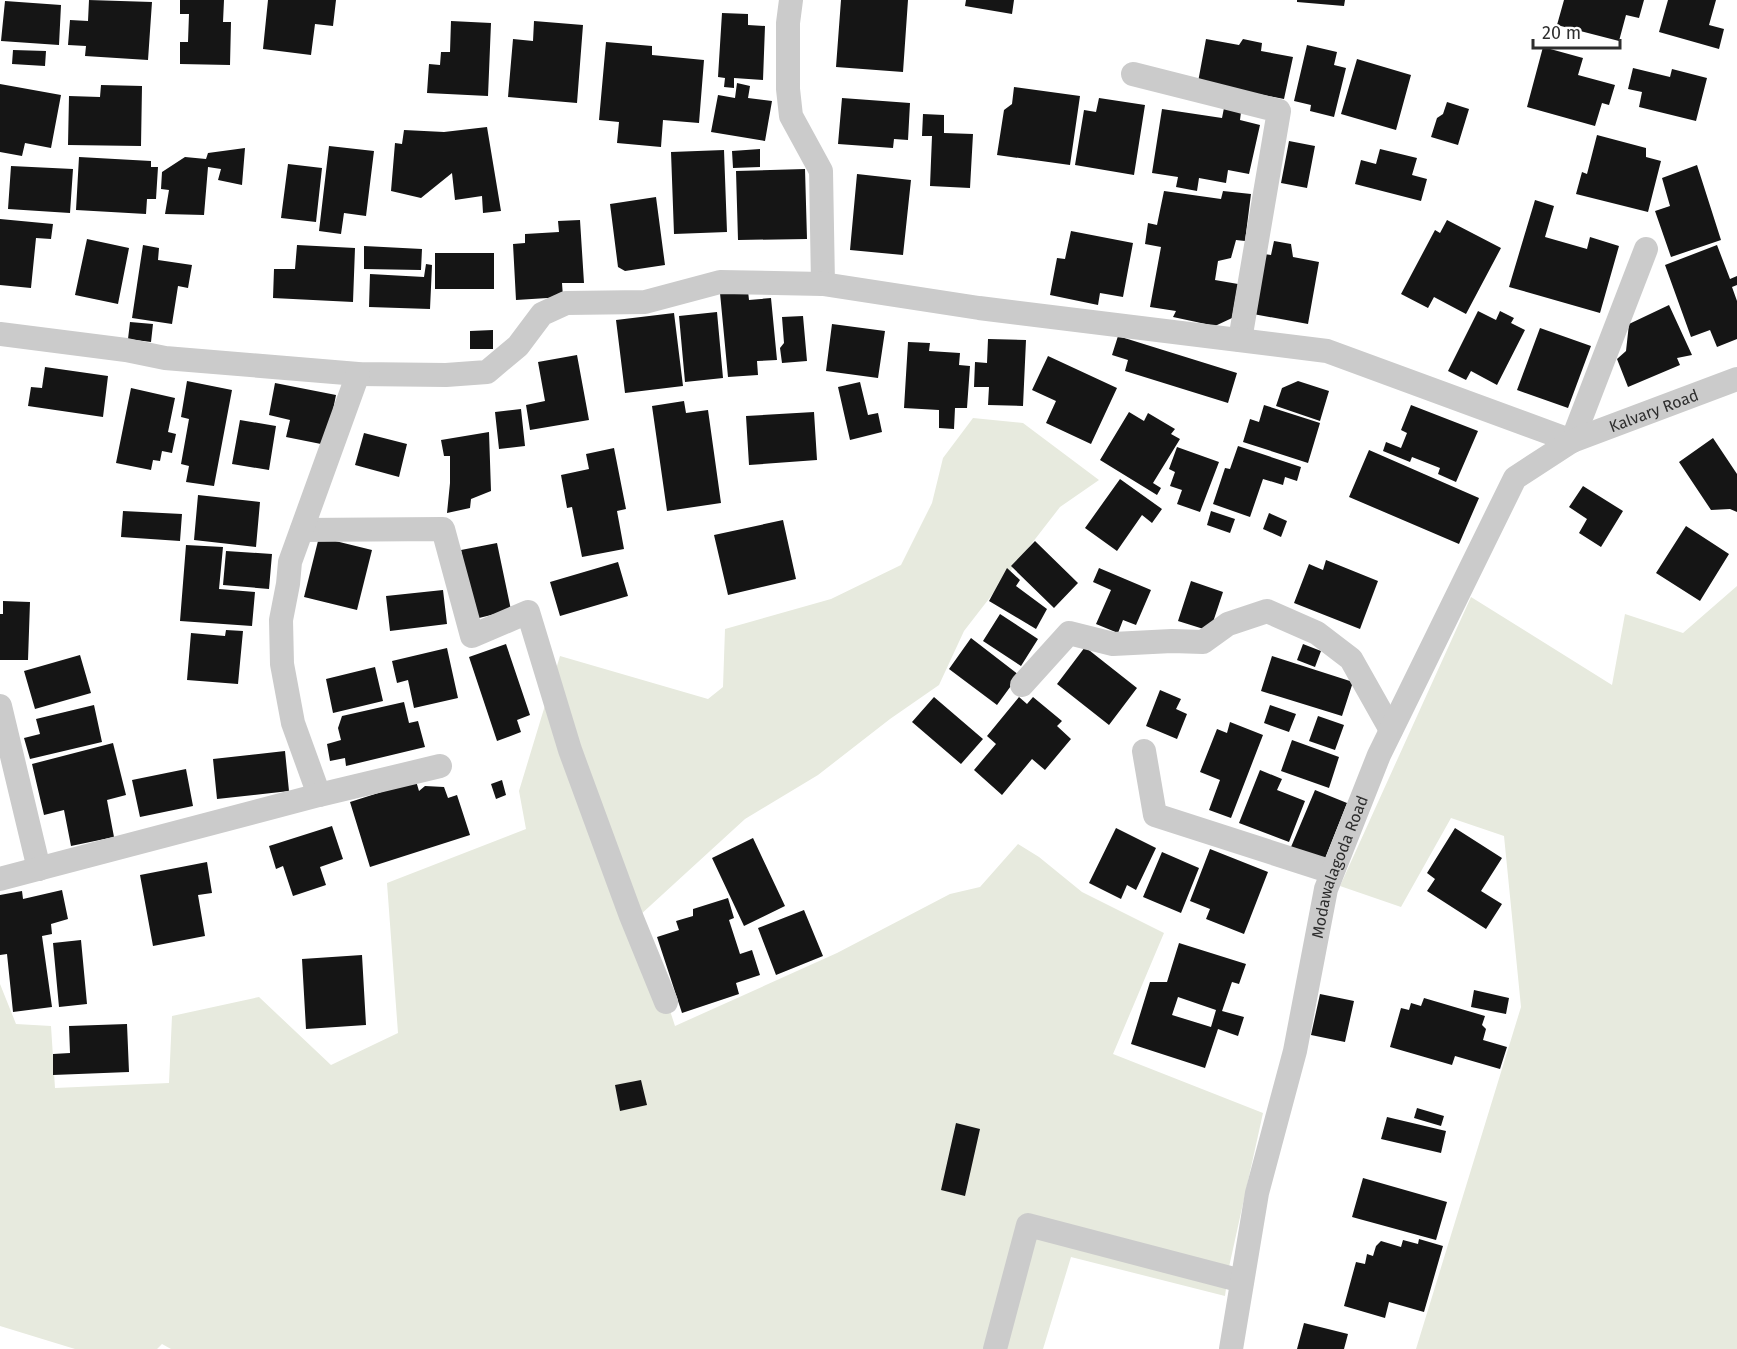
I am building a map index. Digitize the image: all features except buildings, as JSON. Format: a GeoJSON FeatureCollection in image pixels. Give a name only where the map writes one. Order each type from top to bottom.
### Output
{"type":"FeatureCollection","features":[{"type":"Feature","properties":{"kind":"street"},"geometry":{"type":"LineString","coordinates":[[790,0],[788,89],[791,116],[821,171],[823,284]]}},
{"type":"Feature","properties":{"kind":"street"},"geometry":{"type":"LineString","coordinates":[[1133,74],[1279,111],[1240,340]]}},
{"type":"Feature","properties":{"kind":"street"},"geometry":{"type":"LineString","coordinates":[[0,334],[126,350],[165,358],[358,374],[446,375],[487,372],[518,346],[542,314],[566,303],[645,302],[720,282],[823,284],[979,308],[1327,351],[1572,441],[1646,249]]}},
{"type":"Feature","properties":{"kind":"street"},"geometry":{"type":"LineString","coordinates":[[319,795],[292,723],[282,664],[281,620],[290,562],[358,374]]}},
{"type":"Feature","properties":{"kind":"street","name":"Kalvary Road"},"geometry":{"type":"LineString","coordinates":[[1572,441],[1737,379]]}},
{"type":"Feature","properties":{"kind":"street","name":"Modawalagoda Road"},"geometry":{"type":"LineString","coordinates":[[1231,1349],[1257,1192],[1294,1052],[1326,889],[1332,872],[1379,755],[1515,478],[1572,441]]}},
{"type":"Feature","properties":{"kind":"street"},"geometry":{"type":"LineString","coordinates":[[302,530],[443,529],[472,636],[528,612],[570,750],[631,916],[666,1002]]}},
{"type":"Feature","properties":{"kind":"street"},"geometry":{"type":"LineString","coordinates":[[1022,685],[1069,633],[1113,644],[1203,642],[1228,624],[1267,611],[1317,633],[1351,659],[1391,730]]}},
{"type":"Feature","properties":{"kind":"street"},"geometry":{"type":"LineString","coordinates":[[0,706],[39,869]]}},
{"type":"Feature","properties":{"kind":"street"},"geometry":{"type":"LineString","coordinates":[[1144,752],[1155,815],[1332,872]]}},
{"type":"Feature","properties":{"kind":"street"},"geometry":{"type":"LineString","coordinates":[[0,879],[319,795],[440,766]]}},
{"type":"Feature","properties":{"kind":"street"},"geometry":{"type":"LineString","coordinates":[[995,1349],[1028,1225],[1242,1281]]}},
{"type":"Feature","properties":{"kind":"shaded area"},"geometry":{"type":"Polygon","coordinates":[[[973,418],[1023,423],[1099,480],[1060,507],[964,631],[939,685],[890,719],[818,775],[745,819],[639,916],[675,1026],[837,953],[950,894],[980,887],[1018,844],[1039,857],[1082,892],[1164,933],[1113,1054],[1263,1113],[1229,1267],[1225,1296],[1071,1257],[1043,1349],[171,1349],[162,1344],[157,1349],[75,1349],[0,1326],[0,984],[16,1024],[51,1026],[55,1088],[169,1083],[172,1016],[259,997],[331,1065],[398,1033],[387,883],[526,829],[519,791],[560,656],[708,699],[723,687],[725,629],[831,599],[901,565],[932,503],[943,458],[973,418]]]}},
{"type":"Feature","properties":{"kind":"shaded area"},"geometry":{"type":"Polygon","coordinates":[[[1737,586],[1737,1349],[1416,1349],[1521,1007],[1504,836],[1451,818],[1401,907],[1340,886],[1471,597],[1612,685],[1625,614],[1683,633],[1737,586]]]}}]}
